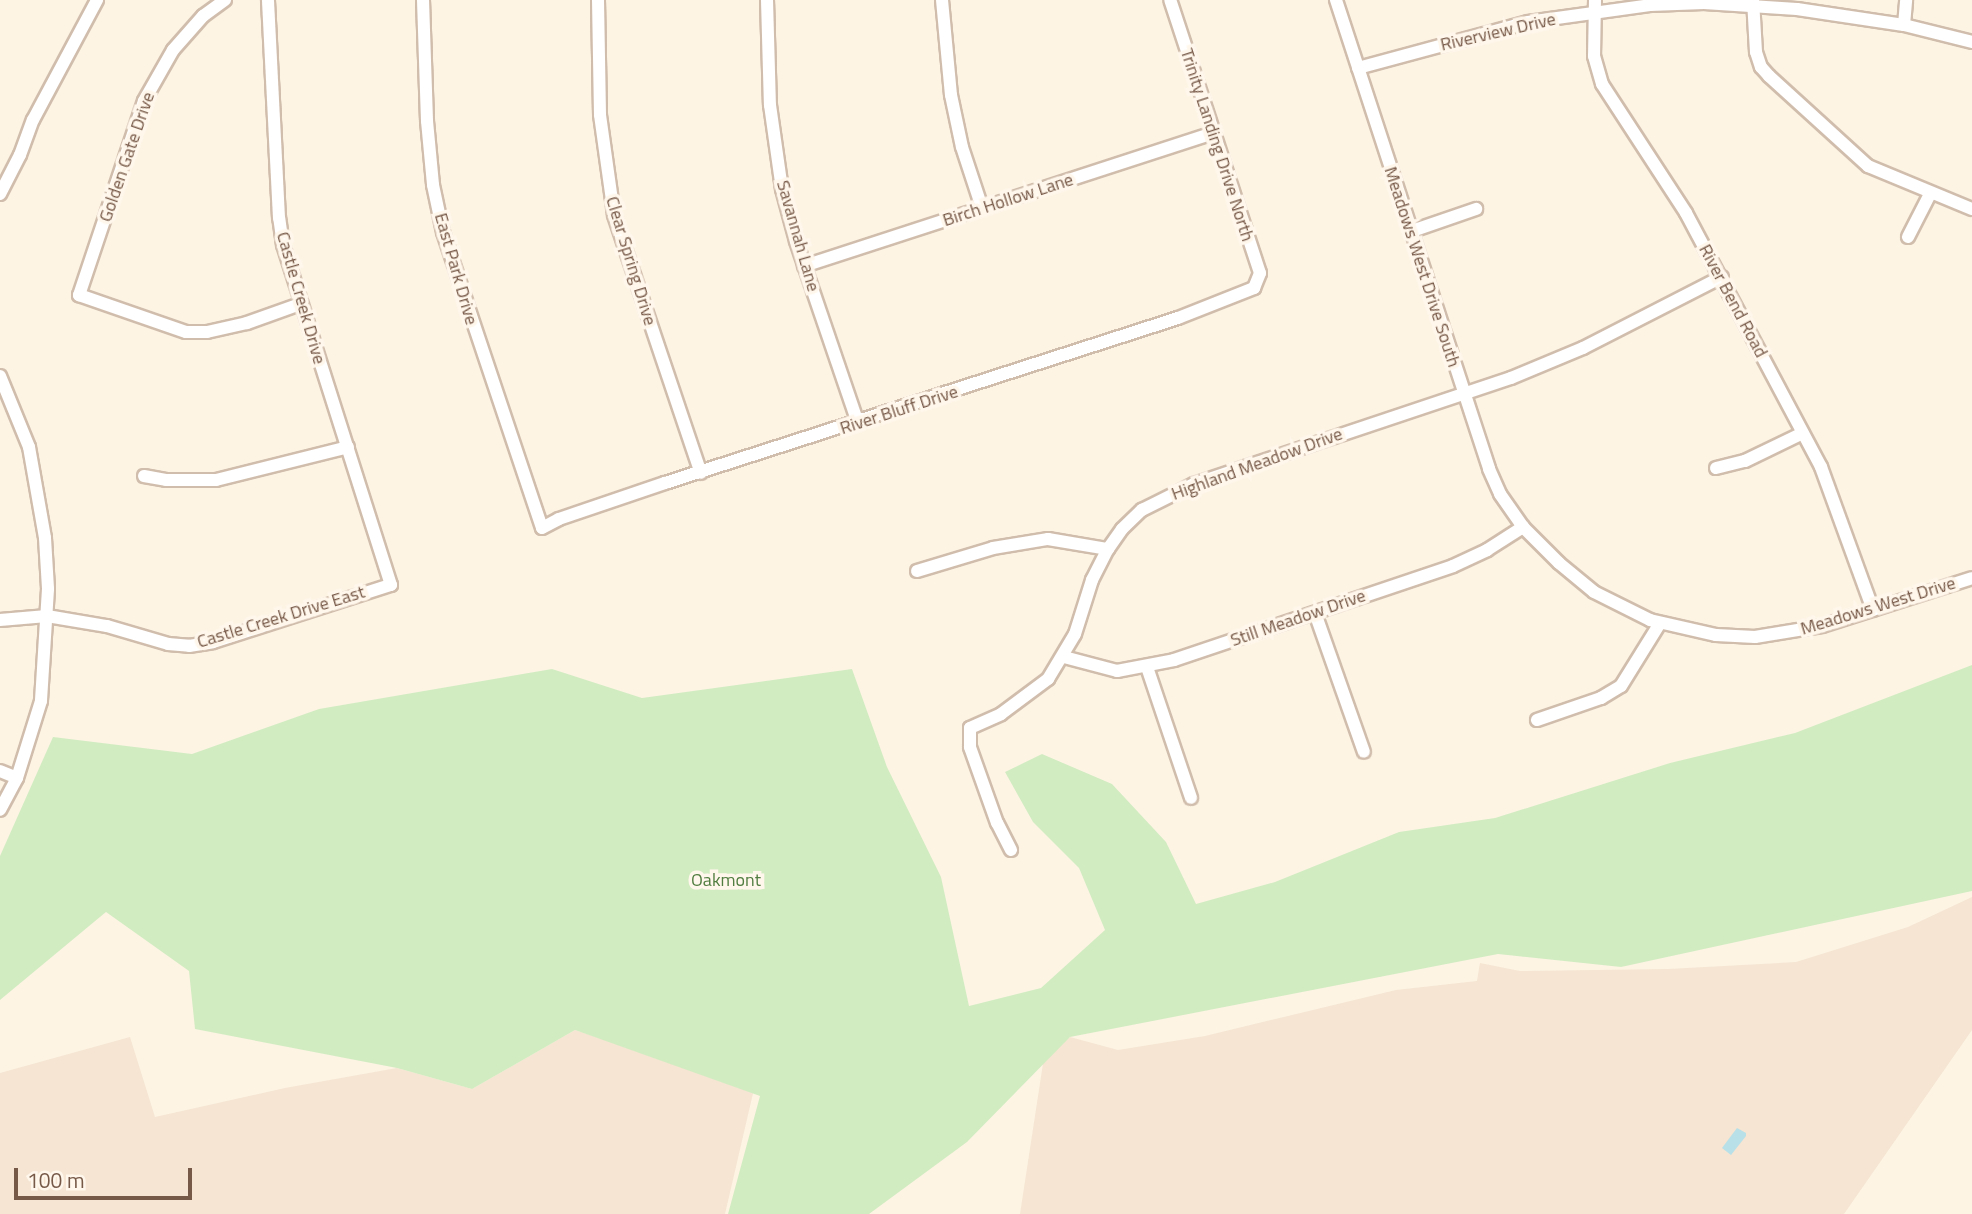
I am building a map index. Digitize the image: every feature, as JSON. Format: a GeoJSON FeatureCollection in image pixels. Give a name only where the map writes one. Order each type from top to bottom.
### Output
{"type":"FeatureCollection","features":[{"type":"Feature","properties":{"kind":"street"},"geometry":{"type":"LineString","coordinates":[[0,194],[33,120],[97,0]]}},
{"type":"Feature","properties":{"kind":"street","name":"Golden Gate Drive"},"geometry":{"type":"LineString","coordinates":[[225,0],[203,16],[173,50],[144,101],[79,295],[186,332],[207,332],[247,323],[300,304]]}},
{"type":"Feature","properties":{"kind":"street","name":"Castle Creek Drive"},"geometry":{"type":"LineString","coordinates":[[268,0],[279,218],[300,304],[391,585]]}},
{"type":"Feature","properties":{"kind":"street","name":"East Park Drive"},"geometry":{"type":"LineString","coordinates":[[423,0],[427,121],[433,185],[443,232],[542,528]]}},
{"type":"Feature","properties":{"kind":"street","name":"Clear Spring Drive"},"geometry":{"type":"LineString","coordinates":[[598,0],[600,115],[614,215],[701,473]]}},
{"type":"Feature","properties":{"kind":"street","name":"Savannah Lane"},"geometry":{"type":"LineString","coordinates":[[766,0],[767,66],[782,189],[804,266],[858,423]]}},
{"type":"Feature","properties":{"kind":"street"},"geometry":{"type":"LineString","coordinates":[[942,0],[951,95],[962,148],[982,208]]}},
{"type":"Feature","properties":{"kind":"street","name":"Trinity Landing Drive North"},"geometry":{"type":"LineString","coordinates":[[1170,0],[1260,274],[1254,288]]}},
{"type":"Feature","properties":{"kind":"street","name":"Meadows West Drive South"},"geometry":{"type":"LineString","coordinates":[[1336,0],[1462,393],[1500,494],[1523,527]]}},
{"type":"Feature","properties":{"kind":"street"},"geometry":{"type":"LineString","coordinates":[[1904,25],[1906,0]]}},
{"type":"Feature","properties":{"kind":"street"},"geometry":{"type":"LineString","coordinates":[[1753,3],[1756,52],[1761,67],[1769,76],[1868,166],[1930,194],[1972,209]]}},
{"type":"Feature","properties":{"kind":"street","name":"Riverview Drive"},"geometry":{"type":"LineString","coordinates":[[1358,68],[1594,7],[1753,3],[1904,25],[1972,42]]}},
{"type":"Feature","properties":{"kind":"street","name":"River Bend Road"},"geometry":{"type":"LineString","coordinates":[[1594,7],[1594,56],[1602,84],[1686,213],[1821,467],[1872,610]]}},
{"type":"Feature","properties":{"kind":"street","name":"Birch Hollow Lane"},"geometry":{"type":"LineString","coordinates":[[804,266],[1213,133]]}},
{"type":"Feature","properties":{"kind":"street"},"geometry":{"type":"LineString","coordinates":[[1908,237],[1930,194]]}},
{"type":"Feature","properties":{"kind":"street"},"geometry":{"type":"LineString","coordinates":[[1412,231],[1476,209]]}},
{"type":"Feature","properties":{"kind":"street","name":"Highland Meadow Drive"},"geometry":{"type":"LineString","coordinates":[[1011,850],[997,823],[970,747],[970,728],[1001,714],[1028,696],[1064,657],[1076,634],[1092,580],[1108,549],[1122,529],[1142,510],[1194,484],[1511,378],[1583,348],[1722,277]]}},
{"type":"Feature","properties":{"kind":"street","name":"River Bluff Drive"},"geometry":{"type":"LineString","coordinates":[[542,528],[559,519],[1178,318],[1254,288]]}},
{"type":"Feature","properties":{"kind":"street"},"geometry":{"type":"LineString","coordinates":[[0,376],[19,416],[36,480],[45,538],[47,616],[41,701],[17,778],[0,810]]}},
{"type":"Feature","properties":{"kind":"street"},"geometry":{"type":"LineString","coordinates":[[1716,468],[1745,461],[1803,433]]}},
{"type":"Feature","properties":{"kind":"street"},"geometry":{"type":"LineString","coordinates":[[144,477],[216,480],[348,447]]}},
{"type":"Feature","properties":{"kind":"street","name":"Still Meadow Drive"},"geometry":{"type":"LineString","coordinates":[[1064,657],[1117,671],[1147,667],[1453,566],[1487,550],[1523,527]]}},
{"type":"Feature","properties":{"kind":"street","name":"Meadows West Drive"},"geometry":{"type":"LineString","coordinates":[[1523,527],[1582,584],[1660,623],[1716,635],[1755,637],[1822,626],[1972,578]]}},
{"type":"Feature","properties":{"kind":"street"},"geometry":{"type":"LineString","coordinates":[[917,571],[993,548],[1037,540],[1081,542],[1108,549]]}},
{"type":"Feature","properties":{"kind":"street","name":"Castle Creek Drive East"},"geometry":{"type":"LineString","coordinates":[[0,620],[47,616],[107,626],[168,644],[189,646],[213,642],[391,585]]}},
{"type":"Feature","properties":{"kind":"street"},"geometry":{"type":"LineString","coordinates":[[1314,613],[1364,752]]}},
{"type":"Feature","properties":{"kind":"street"},"geometry":{"type":"LineString","coordinates":[[1536,720],[1601,698],[1621,686],[1660,623]]}},
{"type":"Feature","properties":{"kind":"street"},"geometry":{"type":"LineString","coordinates":[[1147,667],[1191,798]]}},
{"type":"Feature","properties":{"kind":"street"},"geometry":{"type":"LineString","coordinates":[[0,771],[17,778]]}},
{"type":"Feature","properties":{"kind":"shaded area"},"geometry":{"type":"Polygon","coordinates":[[[1972,897],[1972,1030],[1844,1214],[1020,1214],[1044,1057],[1070,1037],[1118,1050],[1205,1036],[1396,990],[1477,981],[1480,963],[1520,971],[1668,969],[1796,962],[1908,927],[1972,897]]]}},
{"type":"Feature","properties":{"kind":"shaded area"},"geometry":{"type":"Polygon","coordinates":[[[575,1030],[754,1089],[725,1214],[0,1214],[0,1073],[130,1037],[155,1117],[285,1088],[397,1068],[472,1089],[575,1030]]]}},
{"type":"Feature","properties":{"kind":"green space","name":"Oakmont"},"geometry":{"type":"Polygon","coordinates":[[[1972,665],[1972,891],[1621,967],[1498,954],[1070,1037],[967,1142],[869,1214],[728,1214],[760,1096],[575,1030],[472,1089],[397,1068],[195,1029],[189,971],[106,912],[0,1000],[0,856],[53,737],[192,754],[319,709],[552,669],[642,698],[852,669],[887,767],[941,877],[969,1006],[1041,988],[1105,930],[1079,868],[1033,822],[1005,772],[1042,754],[1112,784],[1166,842],[1196,904],[1275,882],[1399,832],[1495,818],[1670,763],[1795,733],[1972,665]]]}},
{"type":"Feature","properties":{"kind":"water"},"geometry":{"type":"Polygon","coordinates":[[[1737,1128],[1746,1133],[1746,1136],[1731,1155],[1722,1148],[1737,1128]]]}}]}
